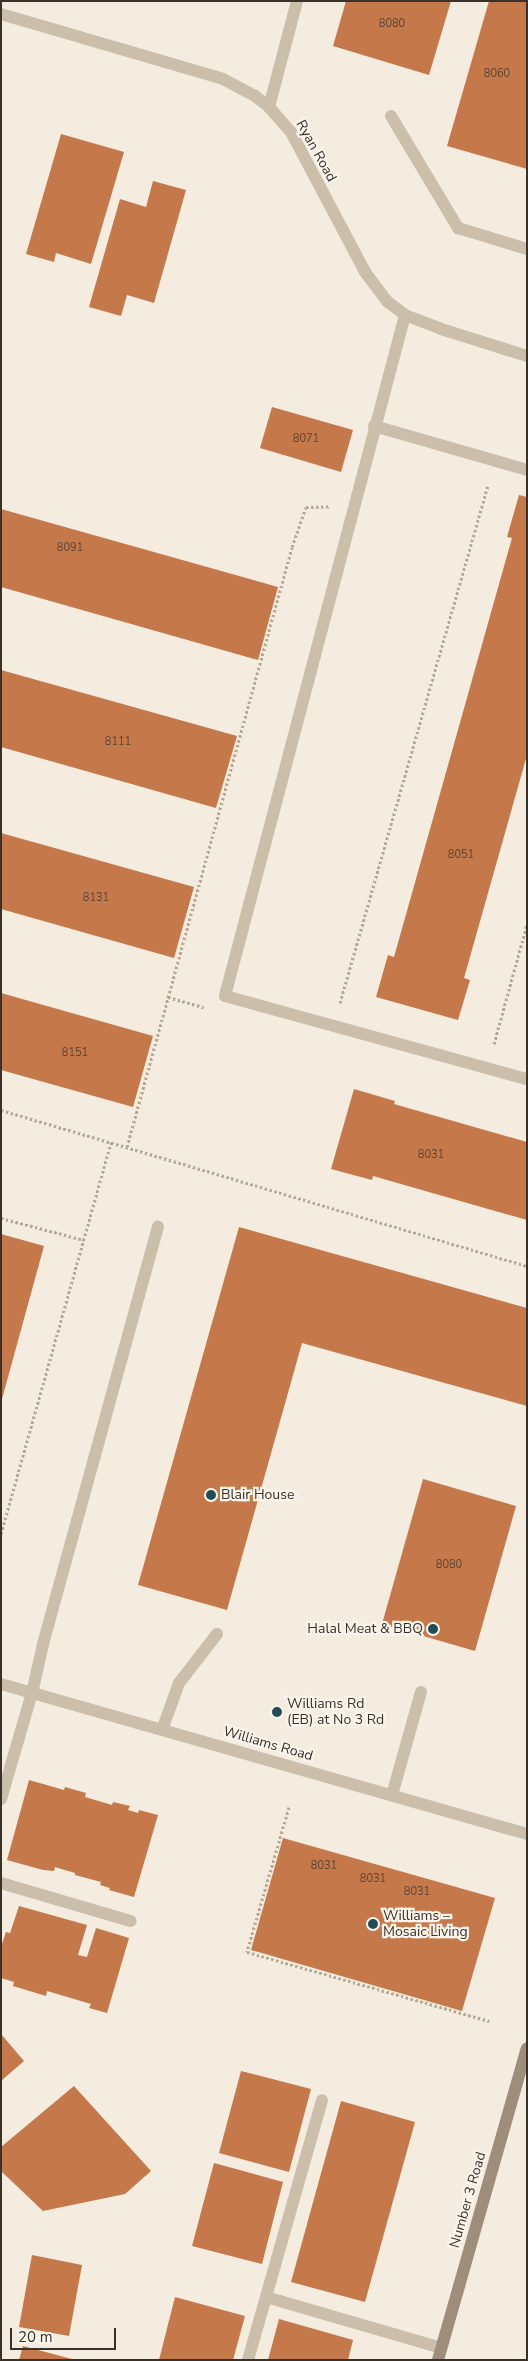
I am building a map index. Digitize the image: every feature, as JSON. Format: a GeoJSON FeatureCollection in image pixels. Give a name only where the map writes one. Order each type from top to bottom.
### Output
{"type":"FeatureCollection","features":[{"type":"Feature","properties":{"kind":"main road","name":"Number 3 Road"},"geometry":{"type":"LineString","coordinates":[[440,2354],[527,2048]]}},
{"type":"Feature","properties":{"kind":"street"},"geometry":{"type":"LineString","coordinates":[[269,107],[297,1]]}},
{"type":"Feature","properties":{"kind":"street","name":"Ryan Road"},"geometry":{"type":"LineString","coordinates":[[1,14],[223,79],[255,96],[269,107],[291,132],[370,279],[388,302],[405,314],[441,329],[527,356]]}},
{"type":"Feature","properties":{"kind":"street"},"geometry":{"type":"LineString","coordinates":[[391,116],[458,228],[527,249]]}},
{"type":"Feature","properties":{"kind":"street"},"geometry":{"type":"LineString","coordinates":[[405,314],[353,504],[225,996],[527,1079]]}},
{"type":"Feature","properties":{"kind":"street"},"geometry":{"type":"LineString","coordinates":[[374,426],[527,470]]}},
{"type":"Feature","properties":{"kind":"street"},"geometry":{"type":"LineString","coordinates":[[1,1799],[32,1693],[158,1227]]}},
{"type":"Feature","properties":{"kind":"street"},"geometry":{"type":"LineString","coordinates":[[162,1730],[171,1700],[182,1678],[217,1634]]}},
{"type":"Feature","properties":{"kind":"street","name":"Williams Road"},"geometry":{"type":"LineString","coordinates":[[1,1684],[527,1834]]}},
{"type":"Feature","properties":{"kind":"street"},"geometry":{"type":"LineString","coordinates":[[392,1795],[421,1692]]}},
{"type":"Feature","properties":{"kind":"street"},"geometry":{"type":"LineString","coordinates":[[1,1882],[131,1921]]}},
{"type":"Feature","properties":{"kind":"street"},"geometry":{"type":"LineString","coordinates":[[248,2360],[322,2100]]}},
{"type":"Feature","properties":{"kind":"street"},"geometry":{"type":"LineString","coordinates":[[266,2297],[440,2354]]}},
{"type":"Feature","properties":{"kind":"path"},"geometry":{"type":"LineString","coordinates":[[349,1007],[340,1004],[490,477]]}},
{"type":"Feature","properties":{"kind":"path"},"geometry":{"type":"LineString","coordinates":[[127,1147],[290,557],[306,507],[353,504]]}},
{"type":"Feature","properties":{"kind":"path"},"geometry":{"type":"LineString","coordinates":[[501,1049],[493,1047],[527,924]]}},
{"type":"Feature","properties":{"kind":"path"},"geometry":{"type":"LineString","coordinates":[[1,1110],[527,1266]]}},
{"type":"Feature","properties":{"kind":"path"},"geometry":{"type":"LineString","coordinates":[[1,1534],[111,1142]]}},
{"type":"Feature","properties":{"kind":"path"},"geometry":{"type":"LineString","coordinates":[[1,1218],[84,1240]]}},
{"type":"Feature","properties":{"kind":"path"},"geometry":{"type":"LineString","coordinates":[[289,1807],[247,1952],[489,2020]]}},
{"type":"Feature","properties":{"kind":"building"},"geometry":{"type":"Polygon","coordinates":[[[346,1],[451,1],[429,75],[333,46],[346,1]]]}},
{"type":"Feature","properties":{"kind":"building"},"geometry":{"type":"Polygon","coordinates":[[[489,1],[527,1],[527,169],[447,146],[489,1]]]}},
{"type":"Feature","properties":{"kind":"building"},"geometry":{"type":"Polygon","coordinates":[[[61,134],[124,152],[91,264],[56,253],[54,262],[26,254],[61,134]]]}},
{"type":"Feature","properties":{"kind":"building"},"geometry":{"type":"Polygon","coordinates":[[[153,181],[186,190],[154,303],[127,295],[121,316],[89,307],[120,199],[146,207],[153,181]]]}},
{"type":"Feature","properties":{"kind":"building"},"geometry":{"type":"Polygon","coordinates":[[[272,407],[353,430],[341,472],[260,448],[272,407]]]}},
{"type":"Feature","properties":{"kind":"building"},"geometry":{"type":"Polygon","coordinates":[[[519,495],[527,497],[527,755],[464,978],[470,980],[458,1020],[376,997],[388,955],[394,957],[512,538],[507,537],[519,495]]]}},
{"type":"Feature","properties":{"kind":"building"},"geometry":{"type":"Polygon","coordinates":[[[1,509],[278,587],[258,660],[1,587],[1,509]]]}},
{"type":"Feature","properties":{"kind":"building"},"geometry":{"type":"Polygon","coordinates":[[[1,670],[237,736],[216,808],[1,747],[1,670]]]}},
{"type":"Feature","properties":{"kind":"building"},"geometry":{"type":"Polygon","coordinates":[[[1,833],[194,887],[174,958],[1,909],[1,833]]]}},
{"type":"Feature","properties":{"kind":"building"},"geometry":{"type":"Polygon","coordinates":[[[1,993],[153,1036],[133,1107],[1,1070],[1,993]]]}},
{"type":"Feature","properties":{"kind":"building"},"geometry":{"type":"Polygon","coordinates":[[[354,1089],[395,1101],[394,1104],[527,1142],[527,1220],[373,1176],[372,1180],[331,1169],[354,1089]]]}},
{"type":"Feature","properties":{"kind":"building","name":"Blair House"},"geometry":{"type":"Polygon","coordinates":[[[239,1227],[527,1308],[527,1406],[302,1343],[227,1610],[138,1585],[239,1227]]]}},
{"type":"Feature","properties":{"kind":"building"},"geometry":{"type":"Polygon","coordinates":[[[1,1234],[44,1246],[2,1399],[1,1399],[1,1234]]]}},
{"type":"Feature","properties":{"kind":"building"},"geometry":{"type":"Polygon","coordinates":[[[423,1479],[516,1506],[475,1651],[382,1624],[423,1479]]]}},
{"type":"Feature","properties":{"kind":"building"},"geometry":{"type":"Polygon","coordinates":[[[29,1780],[64,1790],[65,1787],[86,1793],[85,1797],[112,1805],[113,1802],[130,1806],[128,1810],[138,1813],[139,1810],[158,1815],[134,1897],[109,1890],[110,1888],[100,1885],[101,1882],[55,1867],[54,1871],[43,1870],[7,1860],[29,1780]]]}},
{"type":"Feature","properties":{"kind":"building","name":"Williams – Mosaic Living"},"geometry":{"type":"Polygon","coordinates":[[[283,1838],[495,1898],[462,2011],[251,1950],[283,1838]]]}},
{"type":"Feature","properties":{"kind":"building"},"geometry":{"type":"Polygon","coordinates":[[[19,1906],[87,1925],[78,1955],[87,1957],[96,1928],[129,1938],[107,2013],[89,2008],[91,2004],[47,1991],[46,1996],[13,1986],[14,1982],[1,1978],[1,1947],[6,1932],[10,1933],[19,1906]]]}},
{"type":"Feature","properties":{"kind":"building"},"geometry":{"type":"Polygon","coordinates":[[[1,2034],[24,2061],[1,2081],[1,2034]]]}},
{"type":"Feature","properties":{"kind":"building"},"geometry":{"type":"Polygon","coordinates":[[[241,2071],[311,2089],[289,2172],[219,2153],[241,2071]]]}},
{"type":"Feature","properties":{"kind":"building"},"geometry":{"type":"Polygon","coordinates":[[[74,2086],[151,2171],[125,2194],[43,2211],[1,2171],[1,2147],[74,2086]]]}},
{"type":"Feature","properties":{"kind":"building"},"geometry":{"type":"Polygon","coordinates":[[[341,2101],[415,2122],[365,2302],[291,2282],[341,2101]]]}},
{"type":"Feature","properties":{"kind":"building"},"geometry":{"type":"Polygon","coordinates":[[[214,2163],[283,2182],[262,2264],[192,2246],[214,2163]]]}},
{"type":"Feature","properties":{"kind":"building"},"geometry":{"type":"Polygon","coordinates":[[[32,2255],[82,2265],[69,2336],[19,2327],[32,2255]]]}},
{"type":"Feature","properties":{"kind":"building"},"geometry":{"type":"Polygon","coordinates":[[[175,2297],[245,2316],[233,2360],[159,2360],[175,2297]]]}},
{"type":"Feature","properties":{"kind":"building"},"geometry":{"type":"Polygon","coordinates":[[[279,2319],[353,2340],[348,2360],[268,2360],[279,2319]]]}},
{"type":"Feature","properties":{"kind":"building"},"geometry":{"type":"Polygon","coordinates":[[[23,2346],[72,2359],[72,2360],[19,2360],[23,2346]]]}},
{"type":"Feature","properties":{"kind":"place","name":"Blair House"},"geometry":{"type":"Point","coordinates":[211,1495]}},
{"type":"Feature","properties":{"kind":"place","name":"Halal Meat & BBQ"},"geometry":{"type":"Point","coordinates":[433,1629]}},
{"type":"Feature","properties":{"kind":"place","name":"Williams Rd (EB) at No 3 Rd"},"geometry":{"type":"Point","coordinates":[277,1712]}},
{"type":"Feature","properties":{"kind":"place","name":"Williams – Mosaic Living"},"geometry":{"type":"Point","coordinates":[373,1924]}}]}
